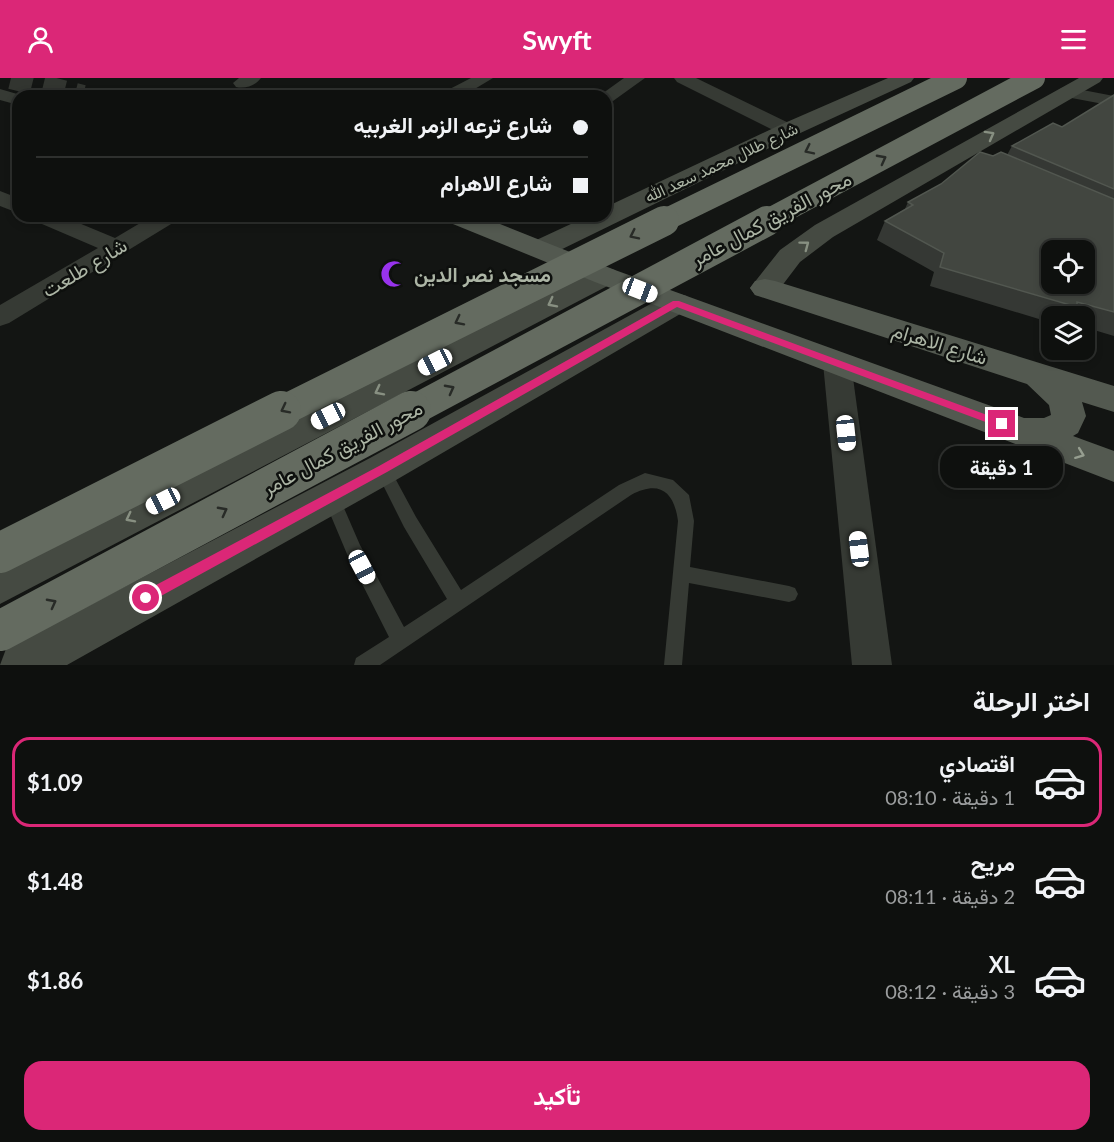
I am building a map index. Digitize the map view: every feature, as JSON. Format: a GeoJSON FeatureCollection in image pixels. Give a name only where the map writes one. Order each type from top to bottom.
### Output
{"type":"FeatureCollection","features":[{"type":"Feature","properties":{"kind":"highway"},"geometry":{"type":"LineString","coordinates":[[0,553],[506,298],[956,78]]}},
{"type":"Feature","properties":{"kind":"highway","name":"محور الفريق كمال عامر"},"geometry":{"type":"LineString","coordinates":[[0,631],[544,338],[1034,78]]}},
{"type":"Feature","properties":{"kind":"main road","name":"شارع طلال محمد سعد الله"},"geometry":{"type":"LineString","coordinates":[[612,214],[788,130],[904,78]]}},
{"type":"Feature","properties":{"kind":"main road"},"geometry":{"type":"LineString","coordinates":[[1067,92],[1094,78]]}},
{"type":"Feature","properties":{"kind":"main road","name":"شارع الاهرام"},"geometry":{"type":"LineString","coordinates":[[1067,92],[969,156],[824,231],[790,256],[765,288],[1114,399]]}},
{"type":"Feature","properties":{"kind":"main road"},"geometry":{"type":"LineString","coordinates":[[472,222],[605,276],[1114,467]]}},
{"type":"Feature","properties":{"kind":"main road","name":"شارع طلال محمد سعد الله"},"geometry":{"type":"LineString","coordinates":[[540,249],[596,222]]}},
{"type":"Feature","properties":{"kind":"main road"},"geometry":{"type":"LineString","coordinates":[[0,584],[605,276]]}},
{"type":"Feature","properties":{"kind":"main road"},"geometry":{"type":"LineString","coordinates":[[22,665],[383,469],[676,303]]}},
{"type":"Feature","properties":{"kind":"main road"},"geometry":{"type":"LineString","coordinates":[[1023,432],[1046,434],[1058,430],[1066,423],[1069,414],[1059,392],[1031,371]]}},
{"type":"Feature","properties":{"kind":"main road"},"geometry":{"type":"LineString","coordinates":[[286,438],[331,497]]}},
{"type":"Feature","properties":{"kind":"street"},"geometry":{"type":"LineString","coordinates":[[612,94],[636,78]]}},
{"type":"Feature","properties":{"kind":"street"},"geometry":{"type":"LineString","coordinates":[[683,78],[788,130]]}},
{"type":"Feature","properties":{"kind":"street"},"geometry":{"type":"LineString","coordinates":[[460,90],[478,79]]}},
{"type":"Feature","properties":{"kind":"street"},"geometry":{"type":"LineString","coordinates":[[1067,92],[1114,101]]}},
{"type":"Feature","properties":{"kind":"street"},"geometry":{"type":"LineString","coordinates":[[57,222],[117,247]]}},
{"type":"Feature","properties":{"kind":"street","name":"شارع طلعت"},"geometry":{"type":"LineString","coordinates":[[0,317],[158,222]]}},
{"type":"Feature","properties":{"kind":"street"},"geometry":{"type":"LineString","coordinates":[[837,363],[872,665]]}},
{"type":"Feature","properties":{"kind":"lane"},"geometry":{"type":"LineString","coordinates":[[383,469],[410,522],[458,602]]}},
{"type":"Feature","properties":{"kind":"lane"},"geometry":{"type":"LineString","coordinates":[[363,665],[625,490],[645,480],[667,485],[684,500],[686,521],[673,665]]}},
{"type":"Feature","properties":{"kind":"lane"},"geometry":{"type":"LineString","coordinates":[[331,497],[353,549],[400,640]]}},
{"type":"Feature","properties":{"kind":"lane"},"geometry":{"type":"LineString","coordinates":[[681,573],[789,594]]}},
{"type":"Feature","properties":{"kind":"building"},"geometry":{"type":"Polygon","coordinates":[[[1114,95],[1114,189],[1012,146],[1053,123],[1062,127],[1114,95]]]}},
{"type":"Feature","properties":{"kind":"building"},"geometry":{"type":"Polygon","coordinates":[[[980,152],[993,156],[1001,152],[1114,199],[1114,312],[1077,302],[1077,306],[1074,306],[940,267],[944,253],[885,221],[913,205],[908,202],[941,184],[980,152]]]}},
{"type":"Feature","properties":{"kind":"tunnel"},"geometry":{"type":"LineString","coordinates":[[11,78],[59,90]]}},
{"type":"Feature","properties":{"kind":"place","name":"مسجد نصر الدين"},"geometry":{"type":"Point","coordinates":[394,274]}},
{"type":"Feature","properties":{"kind":"route"},"geometry":{"type":"LineString","coordinates":[[146,598],[383,469],[676,303],[1002,424]]}}]}
